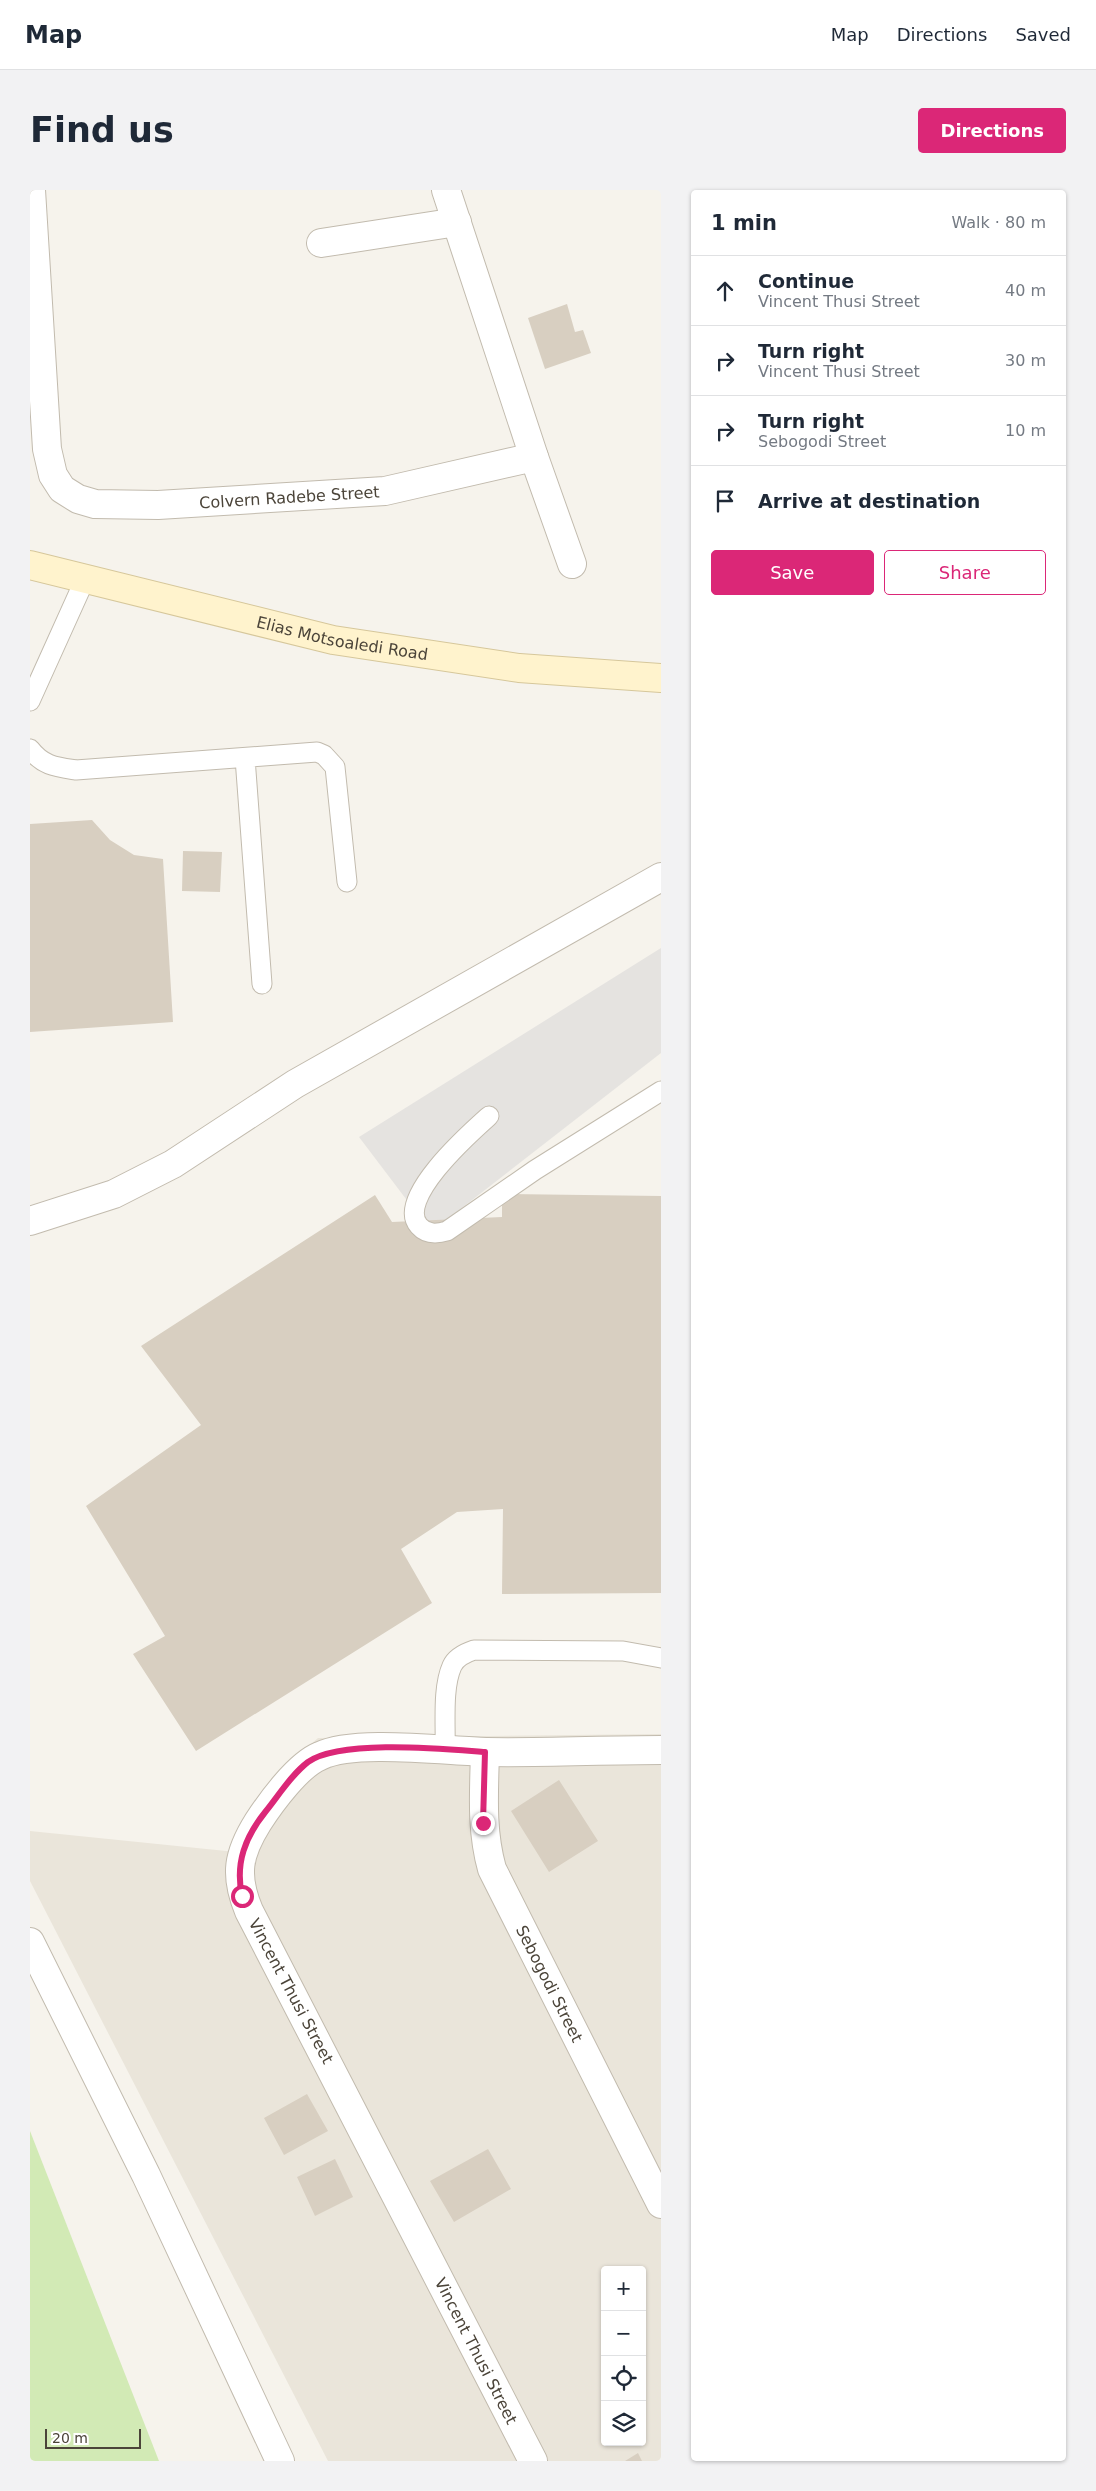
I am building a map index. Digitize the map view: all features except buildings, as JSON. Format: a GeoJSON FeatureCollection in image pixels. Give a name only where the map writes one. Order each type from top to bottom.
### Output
{"type":"FeatureCollection","features":[{"type":"Feature","properties":{"kind":"main road","name":"Elias Motsoaledi Road"},"geometry":{"type":"LineString","coordinates":[[30,565],[86,577],[157,597],[333,640],[519,668],[661,678]]}},
{"type":"Feature","properties":{"kind":"street"},"geometry":{"type":"LineString","coordinates":[[31,190],[33,268]]}},
{"type":"Feature","properties":{"kind":"street"},"geometry":{"type":"LineString","coordinates":[[446,190],[534,457],[572,564]]}},
{"type":"Feature","properties":{"kind":"street"},"geometry":{"type":"LineString","coordinates":[[321,243],[457,222]]}},
{"type":"Feature","properties":{"kind":"street","name":"Colvern Radebe Street"},"geometry":{"type":"LineString","coordinates":[[33,268],[47,449],[53,475],[62,489],[78,499],[95,504],[158,505],[385,491],[534,457]]}},
{"type":"Feature","properties":{"kind":"street"},"geometry":{"type":"LineString","coordinates":[[30,1221],[114,1194],[173,1164],[295,1084],[661,877]]}},
{"type":"Feature","properties":{"kind":"street","name":"Vincent Thusi Street"},"geometry":{"type":"LineString","coordinates":[[533,2461],[249,1911],[239,1881],[242,1852],[251,1834],[293,1776],[307,1763],[320,1755],[347,1750],[445,1749],[485,1752],[661,1750]]}},
{"type":"Feature","properties":{"kind":"street","name":"Sebogodi Street"},"geometry":{"type":"LineString","coordinates":[[485,1752],[483,1823],[485,1844],[492,1869],[661,2204]]}},
{"type":"Feature","properties":{"kind":"street"},"geometry":{"type":"LineString","coordinates":[[30,1942],[146,2175],[280,2461]]}},
{"type":"Feature","properties":{"kind":"lane"},"geometry":{"type":"LineString","coordinates":[[30,701],[86,577]]}},
{"type":"Feature","properties":{"kind":"lane"},"geometry":{"type":"LineString","coordinates":[[30,749],[38,760],[76,770],[317,752],[329,759],[336,767],[348,882]]}},
{"type":"Feature","properties":{"kind":"lane"},"geometry":{"type":"LineString","coordinates":[[245,758],[262,984]]}},
{"type":"Feature","properties":{"kind":"lane"},"geometry":{"type":"LineString","coordinates":[[489,1116],[454,1147],[420,1193],[414,1207],[413,1216],[422,1230],[431,1233],[448,1231],[535,1170],[661,1091]]}},
{"type":"Feature","properties":{"kind":"lane"},"geometry":{"type":"LineString","coordinates":[[445,1749],[446,1694],[452,1665],[461,1655],[474,1650],[623,1651],[661,1658]]}},
{"type":"Feature","properties":{"kind":"shaded area"},"geometry":{"type":"Polygon","coordinates":[[[661,948],[661,1053],[431,1232],[359,1137],[661,948]]]}},
{"type":"Feature","properties":{"kind":"shaded area"},"geometry":{"type":"Polygon","coordinates":[[[661,1734],[661,2461],[328,2461],[30,1881],[30,1831],[236,1852],[302,1752],[318,1738],[661,1734]]]}},
{"type":"Feature","properties":{"kind":"green space"},"geometry":{"type":"Polygon","coordinates":[[[30,2131],[159,2461],[30,2461],[30,2131]]]}},
{"type":"Feature","properties":{"kind":"route"},"geometry":{"type":"LineString","coordinates":[[242,1896],[239,1871],[242,1852],[251,1834],[293,1776],[307,1763],[320,1755],[347,1750],[367,1749],[445,1749],[485,1752],[483,1823]]}}]}
